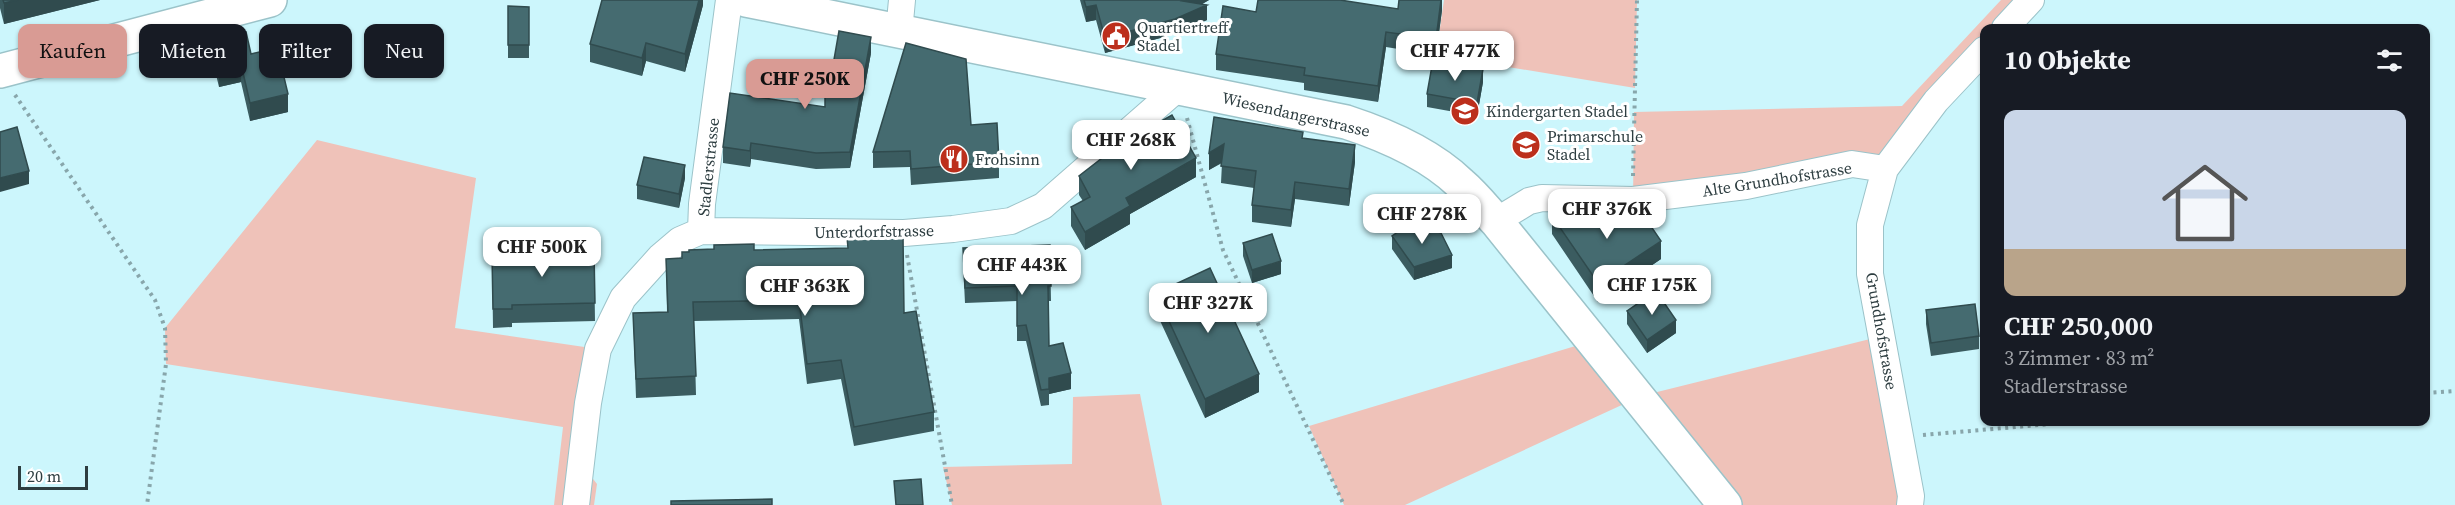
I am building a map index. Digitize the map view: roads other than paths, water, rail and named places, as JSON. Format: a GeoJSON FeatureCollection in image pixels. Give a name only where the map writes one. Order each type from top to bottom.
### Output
{"type":"FeatureCollection","features":[{"type":"Feature","properties":{"kind":"main road"},"geometry":{"type":"LineString","coordinates":[[0,71],[270,0]]}},
{"type":"Feature","properties":{"kind":"main road","name":"Wiesendangerstrasse"},"geometry":{"type":"LineString","coordinates":[[746,0],[901,16],[1178,88],[1346,122],[1378,133],[1440,166],[1461,183],[1496,221],[1725,505]]}},
{"type":"Feature","properties":{"kind":"street","name":"Stadlerstrasse"},"geometry":{"type":"LineString","coordinates":[[576,505],[588,403],[598,349],[623,298],[660,257],[680,240],[701,231],[704,186],[729,0]]}},
{"type":"Feature","properties":{"kind":"street"},"geometry":{"type":"LineString","coordinates":[[2008,24],[2031,0]]}},
{"type":"Feature","properties":{"kind":"street","name":"Grundhofstrasse"},"geometry":{"type":"LineString","coordinates":[[1910,505],[1911,496],[1902,437],[1870,273],[1870,225],[1885,169],[1936,101],[1980,54]]}},
{"type":"Feature","properties":{"kind":"street","name":"Unterdorfstrasse"},"geometry":{"type":"LineString","coordinates":[[701,231],[904,233],[1011,221],[1043,206],[1178,88]]}},
{"type":"Feature","properties":{"kind":"street","name":"Alte Grundhofstrasse"},"geometry":{"type":"LineString","coordinates":[[1496,221],[1528,201],[1542,198],[1633,200],[1746,186],[1852,164],[1885,169]]}},
{"type":"Feature","properties":{"kind":"place","name":"Quartiertreff Stadel"},"geometry":{"type":"Point","coordinates":[1116,36]}},
{"type":"Feature","properties":{"kind":"place","name":"Kindergarten Stadel"},"geometry":{"type":"Point","coordinates":[1465,111]}},
{"type":"Feature","properties":{"kind":"place","name":"Primarschule Stadel"},"geometry":{"type":"Point","coordinates":[1526,145]}},
{"type":"Feature","properties":{"kind":"place","name":"Frohsinn"},"geometry":{"type":"Point","coordinates":[954,159]}}]}
